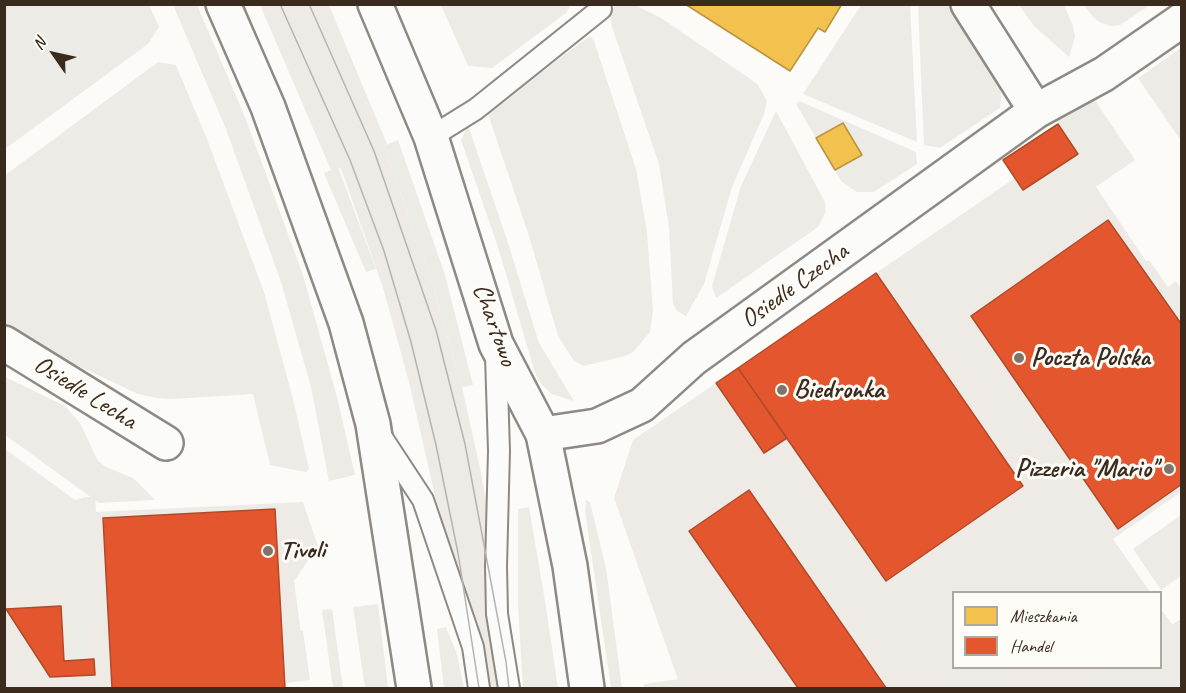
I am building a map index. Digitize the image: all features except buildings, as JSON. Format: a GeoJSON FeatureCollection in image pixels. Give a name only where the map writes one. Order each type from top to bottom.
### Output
{"type":"FeatureCollection","features":[{"type":"Feature","properties":{"kind":"street"},"geometry":{"type":"LineString","coordinates":[[223,4],[268,107],[346,323],[373,424],[414,688]]}},
{"type":"Feature","properties":{"kind":"street","name":"Chartowo"},"geometry":{"type":"LineString","coordinates":[[375,4],[431,137],[495,344],[543,434],[570,566],[587,688]]}},
{"type":"Feature","properties":{"kind":"street"},"geometry":{"type":"LineString","coordinates":[[968,4],[1036,111]]}},
{"type":"Feature","properties":{"kind":"street","name":"Osiedle Czecha"},"geometry":{"type":"LineString","coordinates":[[543,434],[597,426],[642,405],[694,358],[1036,111],[1104,74],[1182,20]]}},
{"type":"Feature","properties":{"kind":"street","name":"Osiedle Lecha"},"geometry":{"type":"LineString","coordinates":[[4,342],[166,442]]}},
{"type":"Feature","properties":{"kind":"lane"},"geometry":{"type":"LineString","coordinates":[[431,137],[476,109],[601,9]]}},
{"type":"Feature","properties":{"kind":"lane"},"geometry":{"type":"LineString","coordinates":[[495,344],[499,451],[497,614],[509,688]]}},
{"type":"Feature","properties":{"kind":"lane"},"geometry":{"type":"LineString","coordinates":[[373,424],[423,500],[473,647],[479,688]]}},
{"type":"Feature","properties":{"kind":"shaded area"},"geometry":{"type":"Polygon","coordinates":[[[5,4],[149,5],[159,27],[148,44],[5,149],[5,4]]]}},
{"type":"Feature","properties":{"kind":"shaded area"},"geometry":{"type":"Polygon","coordinates":[[[173,5],[197,5],[245,117],[303,275],[337,397],[355,475],[329,481],[311,387],[281,282],[226,129],[173,5]]]}},
{"type":"Feature","properties":{"kind":"shaded area"},"geometry":{"type":"Polygon","coordinates":[[[260,5],[329,5],[387,144],[384,146],[431,279],[462,387],[480,468],[515,654],[518,688],[471,688],[449,557],[409,382],[384,291],[341,168],[331,170],[260,5]]]}},
{"type":"Feature","properties":{"kind":"shaded area"},"geometry":{"type":"Polygon","coordinates":[[[441,5],[571,5],[566,13],[492,68],[468,66],[441,5]]]}},
{"type":"Feature","properties":{"kind":"shaded area"},"geometry":{"type":"Polygon","coordinates":[[[618,5],[635,5],[661,18],[749,78],[758,85],[767,101],[764,114],[732,187],[704,284],[686,316],[677,311],[673,304],[669,228],[659,164],[610,16],[618,5]]]}},
{"type":"Feature","properties":{"kind":"shaded area"},"geometry":{"type":"Polygon","coordinates":[[[861,5],[910,5],[917,142],[803,94],[861,5]]]}},
{"type":"Feature","properties":{"kind":"shaded area"},"geometry":{"type":"Polygon","coordinates":[[[918,5],[950,5],[990,64],[1000,87],[1000,108],[940,148],[924,145],[918,5]]]}},
{"type":"Feature","properties":{"kind":"shaded area"},"geometry":{"type":"Polygon","coordinates":[[[1019,5],[1064,5],[1075,37],[1069,57],[1034,26],[1019,5]]]}},
{"type":"Feature","properties":{"kind":"shaded area"},"geometry":{"type":"Polygon","coordinates":[[[1084,5],[1150,5],[1120,25],[1111,26],[1093,17],[1084,5]]]}},
{"type":"Feature","properties":{"kind":"shaded area"},"geometry":{"type":"Polygon","coordinates":[[[590,36],[594,41],[636,169],[647,232],[653,311],[650,332],[633,352],[584,366],[574,361],[558,336],[529,236],[487,111],[590,36]]]}},
{"type":"Feature","properties":{"kind":"shaded area"},"geometry":{"type":"Polygon","coordinates":[[[1181,48],[1181,141],[1138,78],[1181,48]]]}},
{"type":"Feature","properties":{"kind":"shaded area"},"geometry":{"type":"Polygon","coordinates":[[[158,62],[176,65],[207,139],[264,292],[293,399],[309,469],[306,472],[270,465],[253,394],[173,399],[138,394],[5,330],[4,176],[158,62]]]}},
{"type":"Feature","properties":{"kind":"shaded area"},"geometry":{"type":"Polygon","coordinates":[[[1092,96],[1135,160],[1049,219],[1028,187],[1078,154],[1056,120],[1092,96]]]}},
{"type":"Feature","properties":{"kind":"shaded area"},"geometry":{"type":"Polygon","coordinates":[[[799,101],[916,152],[917,164],[874,192],[857,192],[841,181],[796,104],[799,101]]]}},
{"type":"Feature","properties":{"kind":"shaded area"},"geometry":{"type":"Polygon","coordinates":[[[776,111],[825,202],[826,211],[818,227],[716,298],[712,286],[741,186],[776,111]]]}},
{"type":"Feature","properties":{"kind":"shaded area"},"geometry":{"type":"Polygon","coordinates":[[[468,125],[539,343],[574,401],[552,394],[541,384],[535,373],[498,247],[461,140],[468,125]]]}},
{"type":"Feature","properties":{"kind":"shaded area"},"geometry":{"type":"Polygon","coordinates":[[[398,140],[445,275],[473,385],[462,387],[431,279],[384,146],[398,140]]]}},
{"type":"Feature","properties":{"kind":"shaded area"},"geometry":{"type":"Polygon","coordinates":[[[1076,157],[1181,313],[1181,492],[1113,539],[1149,591],[952,591],[952,669],[1152,669],[1126,688],[681,688],[614,498],[633,440],[1038,162],[1076,157]]]}},
{"type":"Feature","properties":{"kind":"shaded area"},"geometry":{"type":"Polygon","coordinates":[[[338,167],[376,269],[366,272],[324,173],[338,167]]]}},
{"type":"Feature","properties":{"kind":"shaded area"},"geometry":{"type":"Polygon","coordinates":[[[1149,260],[1168,287],[1176,281],[1181,288],[1181,325],[1141,265],[1149,260]]]}},
{"type":"Feature","properties":{"kind":"shaded area"},"geometry":{"type":"Polygon","coordinates":[[[5,377],[65,406],[80,423],[98,461],[106,467],[133,478],[155,500],[99,503],[5,435],[5,377]]]}},
{"type":"Feature","properties":{"kind":"shaded area"},"geometry":{"type":"Polygon","coordinates":[[[5,449],[79,503],[83,586],[5,590],[5,449]]]}},
{"type":"Feature","properties":{"kind":"shaded area"},"geometry":{"type":"Polygon","coordinates":[[[776,468],[863,594],[842,608],[755,483],[776,468]]]}},
{"type":"Feature","properties":{"kind":"shaded area"},"geometry":{"type":"Polygon","coordinates":[[[85,497],[95,497],[96,512],[303,502],[318,546],[294,581],[307,678],[286,680],[286,688],[5,688],[4,523],[85,497]]]}},
{"type":"Feature","properties":{"kind":"shaded area"},"geometry":{"type":"Polygon","coordinates":[[[586,500],[590,502],[606,568],[622,688],[611,688],[585,511],[586,500]]]}},
{"type":"Feature","properties":{"kind":"shaded area"},"geometry":{"type":"Polygon","coordinates":[[[529,507],[558,688],[523,688],[518,606],[518,509],[529,507]]]}},
{"type":"Feature","properties":{"kind":"shaded area"},"geometry":{"type":"Polygon","coordinates":[[[1034,512],[1057,544],[1016,573],[993,540],[1034,512]]]}},
{"type":"Feature","properties":{"kind":"shaded area"},"geometry":{"type":"Polygon","coordinates":[[[1181,515],[1181,576],[1161,590],[1133,549],[1181,515]]]}},
{"type":"Feature","properties":{"kind":"shaded area"},"geometry":{"type":"Polygon","coordinates":[[[949,571],[962,589],[952,591],[952,596],[905,630],[893,609],[949,571]]]}},
{"type":"Feature","properties":{"kind":"shaded area"},"geometry":{"type":"Polygon","coordinates":[[[83,604],[87,660],[64,661],[61,606],[83,604]]]}},
{"type":"Feature","properties":{"kind":"shaded area"},"geometry":{"type":"Polygon","coordinates":[[[378,604],[388,688],[365,688],[353,607],[378,604]]]}},
{"type":"Feature","properties":{"kind":"shaded area"},"geometry":{"type":"Polygon","coordinates":[[[332,609],[343,688],[333,688],[322,610],[332,609]]]}},
{"type":"Feature","properties":{"kind":"shaded area"},"geometry":{"type":"Polygon","coordinates":[[[1162,611],[1182,638],[1162,660],[1162,611]]]}},
{"type":"Feature","properties":{"kind":"shaded area"},"geometry":{"type":"Polygon","coordinates":[[[1179,620],[1182,621],[1181,688],[1078,688],[1107,669],[1162,669],[1162,631],[1179,620]]]}},
{"type":"Feature","properties":{"kind":"shaded area"},"geometry":{"type":"Polygon","coordinates":[[[446,627],[457,654],[464,688],[444,688],[437,629],[446,627]]]}},
{"type":"Feature","properties":{"kind":"shaded area"},"geometry":{"type":"Polygon","coordinates":[[[303,631],[310,680],[285,683],[283,634],[303,631]]]}},
{"type":"Feature","properties":{"kind":"shaded area"},"geometry":{"type":"Polygon","coordinates":[[[957,669],[1017,669],[1021,674],[1000,688],[945,688],[940,680],[957,669]]]}},
{"type":"Feature","properties":{"kind":"shaded area"},"geometry":{"type":"Polygon","coordinates":[[[687,678],[692,688],[644,688],[644,684],[687,678]]]}},
{"type":"Feature","properties":{"kind":"tram line"},"geometry":{"type":"LineString","coordinates":[[280,4],[350,160],[384,251],[411,342],[436,445],[458,553],[479,688]]}},
{"type":"Feature","properties":{"kind":"tram line"},"geometry":{"type":"LineString","coordinates":[[309,4],[374,151],[436,330],[465,444],[509,688]]}},
{"type":"Feature","properties":{"kind":"place","name":"Poczta Polska"},"geometry":{"type":"Point","coordinates":[1019,358]}},
{"type":"Feature","properties":{"kind":"place","name":"Biedronka"},"geometry":{"type":"Point","coordinates":[782,390]}},
{"type":"Feature","properties":{"kind":"place","name":"Pizzeria \"Mario\""},"geometry":{"type":"Point","coordinates":[1169,469]}},
{"type":"Feature","properties":{"kind":"place","name":"Tivoli"},"geometry":{"type":"Point","coordinates":[268,551]}}]}
